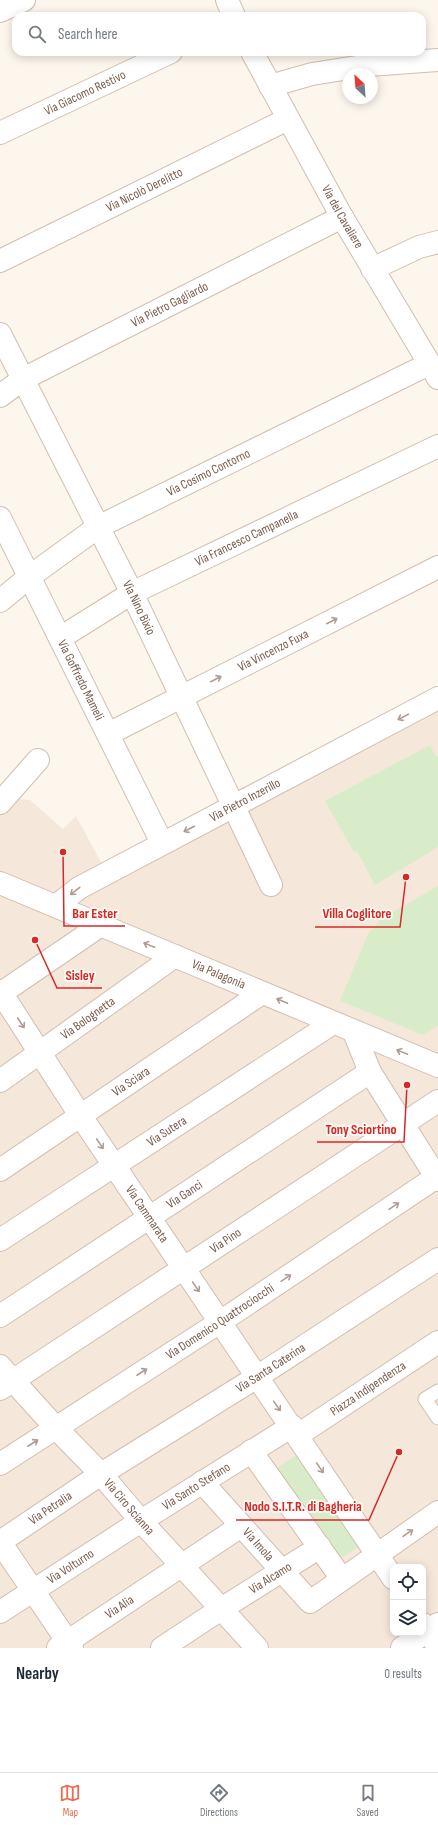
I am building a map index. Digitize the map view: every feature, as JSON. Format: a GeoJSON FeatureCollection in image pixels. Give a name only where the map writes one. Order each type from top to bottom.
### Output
{"type":"FeatureCollection","features":[{"type":"Feature","properties":{"kind":"street"},"geometry":{"type":"LineString","coordinates":[[0,12],[24,0]]}},
{"type":"Feature","properties":{"kind":"street"},"geometry":{"type":"LineString","coordinates":[[227,0],[232,12]]}},
{"type":"Feature","properties":{"kind":"street","name":"Via Giacomo Restivo"},"geometry":{"type":"LineString","coordinates":[[0,134],[162,56]]}},
{"type":"Feature","properties":{"kind":"street","name":"Via del Cavaliere"},"geometry":{"type":"LineString","coordinates":[[254,56],[342,217],[434,370]]}},
{"type":"Feature","properties":{"kind":"street"},"geometry":{"type":"LineString","coordinates":[[270,86],[312,74],[369,65],[438,60]]}},
{"type":"Feature","properties":{"kind":"street","name":"Via Nicolò Derelitto"},"geometry":{"type":"LineString","coordinates":[[0,260],[288,118]]}},
{"type":"Feature","properties":{"kind":"street","name":"Via Pietro Gagliardo"},"geometry":{"type":"LineString","coordinates":[[0,396],[23,379],[342,217]]}},
{"type":"Feature","properties":{"kind":"street"},"geometry":{"type":"LineString","coordinates":[[372,269],[419,247],[438,242]]}},
{"type":"Feature","properties":{"kind":"street","name":"Via Nino Bixio"},"geometry":{"type":"LineString","coordinates":[[0,334],[132,593],[271,885]]}},
{"type":"Feature","properties":{"kind":"street","name":"Via Cosimo Contorno"},"geometry":{"type":"LineString","coordinates":[[0,601],[98,527],[434,370]]}},
{"type":"Feature","properties":{"kind":"street","name":"Via Francesco Campanella"},"geometry":{"type":"LineString","coordinates":[[60,638],[132,593],[438,446]]}},
{"type":"Feature","properties":{"kind":"street","name":"Via Goffredo Mameli"},"geometry":{"type":"LineString","coordinates":[[0,518],[162,843]]}},
{"type":"Feature","properties":{"kind":"street","name":"Via Vincenzo Fuxa"},"geometry":{"type":"LineString","coordinates":[[108,734],[438,567]]}},
{"type":"Feature","properties":{"kind":"street","name":"Via Pietro Inzerillo"},"geometry":{"type":"LineString","coordinates":[[56,906],[79,888],[438,698]]}},
{"type":"Feature","properties":{"kind":"street"},"geometry":{"type":"LineString","coordinates":[[0,803],[38,760]]}},
{"type":"Feature","properties":{"kind":"street","name":"Via Palagonia"},"geometry":{"type":"LineString","coordinates":[[5,891],[56,906],[438,1066]]}},
{"type":"Feature","properties":{"kind":"street"},"geometry":{"type":"LineString","coordinates":[[0,992],[101,925]]}},
{"type":"Feature","properties":{"kind":"street","name":"Via Bolognetta"},"geometry":{"type":"LineString","coordinates":[[0,1081],[175,956]]}},
{"type":"Feature","properties":{"kind":"street","name":"Via Cammarata"},"geometry":{"type":"LineString","coordinates":[[0,992],[149,1218],[295,1431],[390,1573]]}},
{"type":"Feature","properties":{"kind":"street","name":"Via Sciara"},"geometry":{"type":"LineString","coordinates":[[0,1170],[262,993]]}},
{"type":"Feature","properties":{"kind":"street","name":"Via Sutera"},"geometry":{"type":"LineString","coordinates":[[0,1240],[333,1023]]}},
{"type":"Feature","properties":{"kind":"street"},"geometry":{"type":"LineString","coordinates":[[354,1032],[370,1072],[402,1125],[438,1178]]}},
{"type":"Feature","properties":{"kind":"street","name":"Via Ganci"},"geometry":{"type":"LineString","coordinates":[[0,1316],[370,1072]]}},
{"type":"Feature","properties":{"kind":"street","name":"Via Pino"},"geometry":{"type":"LineString","coordinates":[[4,1378],[184,1268],[438,1101]]}},
{"type":"Feature","properties":{"kind":"street","name":"Via Domenico Quattrociocchi"},"geometry":{"type":"LineString","coordinates":[[0,1464],[220,1322],[438,1178]]}},
{"type":"Feature","properties":{"kind":"street","name":"Via Santa Caterina"},"geometry":{"type":"LineString","coordinates":[[101,1474],[257,1377],[438,1259]]}},
{"type":"Feature","properties":{"kind":"street","name":"Piazza Indipendenza"},"geometry":{"type":"LineString","coordinates":[[251,1451],[295,1431],[438,1342]]}},
{"type":"Feature","properties":{"kind":"street","name":"Via Ciro Scianna"},"geometry":{"type":"LineString","coordinates":[[4,1378],[101,1474],[141,1521],[257,1648]]}},
{"type":"Feature","properties":{"kind":"street"},"geometry":{"type":"LineString","coordinates":[[251,1451],[342,1579]]}},
{"type":"Feature","properties":{"kind":"street","name":"Via Santo Stefano"},"geometry":{"type":"LineString","coordinates":[[141,1521],[251,1451]]}},
{"type":"Feature","properties":{"kind":"street","name":"Via Petralia"},"geometry":{"type":"LineString","coordinates":[[0,1542],[101,1474]]}},
{"type":"Feature","properties":{"kind":"street","name":"Via Imola"},"geometry":{"type":"LineString","coordinates":[[202,1482],[282,1572]]}},
{"type":"Feature","properties":{"kind":"street"},"geometry":{"type":"LineString","coordinates":[[282,1572],[310,1602],[377,1553],[438,1512]]}},
{"type":"Feature","properties":{"kind":"street","name":"Via Volturno"},"geometry":{"type":"LineString","coordinates":[[0,1612],[141,1521]]}},
{"type":"Feature","properties":{"kind":"street","name":"Via Alia"},"geometry":{"type":"LineString","coordinates":[[66,1646],[181,1564],[241,1526]]}},
{"type":"Feature","properties":{"kind":"street"},"geometry":{"type":"LineString","coordinates":[[0,1542],[66,1646]]}},
{"type":"Feature","properties":{"kind":"street","name":"Via Alcamo"},"geometry":{"type":"LineString","coordinates":[[162,1648],[320,1547]]}},
{"type":"Feature","properties":{"kind":"street"},"geometry":{"type":"LineString","coordinates":[[402,1648],[432,1631]]}},
{"type":"Feature","properties":{"kind":"lane"},"geometry":{"type":"LineString","coordinates":[[438,1391],[425,1399],[438,1418]]}},
{"type":"Feature","properties":{"kind":"shaded area"},"geometry":{"type":"Polygon","coordinates":[[[438,705],[438,1648],[0,1648],[0,798],[30,800],[63,829],[76,816],[109,877],[438,705]]]}},
{"type":"Feature","properties":{"kind":"green space"},"geometry":{"type":"Polygon","coordinates":[[[430,745],[436,757],[438,756],[438,847],[375,885],[357,851],[354,852],[325,801],[430,745]]]}},
{"type":"Feature","properties":{"kind":"green space"},"geometry":{"type":"Polygon","coordinates":[[[438,886],[438,1026],[423,1035],[340,1001],[368,934],[381,919],[438,886]]]}},
{"type":"Feature","properties":{"kind":"green space"},"geometry":{"type":"Polygon","coordinates":[[[300,1453],[360,1546],[338,1560],[277,1468],[300,1453]]]}},
{"type":"Feature","properties":{"kind":"place","name":"Bar Ester"},"geometry":{"type":"Point","coordinates":[63,852]}},
{"type":"Feature","properties":{"kind":"place","name":"Villa Coglitore"},"geometry":{"type":"Point","coordinates":[406,877]}},
{"type":"Feature","properties":{"kind":"place","name":"Sisley"},"geometry":{"type":"Point","coordinates":[35,940]}},
{"type":"Feature","properties":{"kind":"place","name":"Tony Sciortino"},"geometry":{"type":"Point","coordinates":[407,1085]}},
{"type":"Feature","properties":{"kind":"place","name":"Nodo S.I.T.R. di Bagheria"},"geometry":{"type":"Point","coordinates":[399,1452]}}]}
